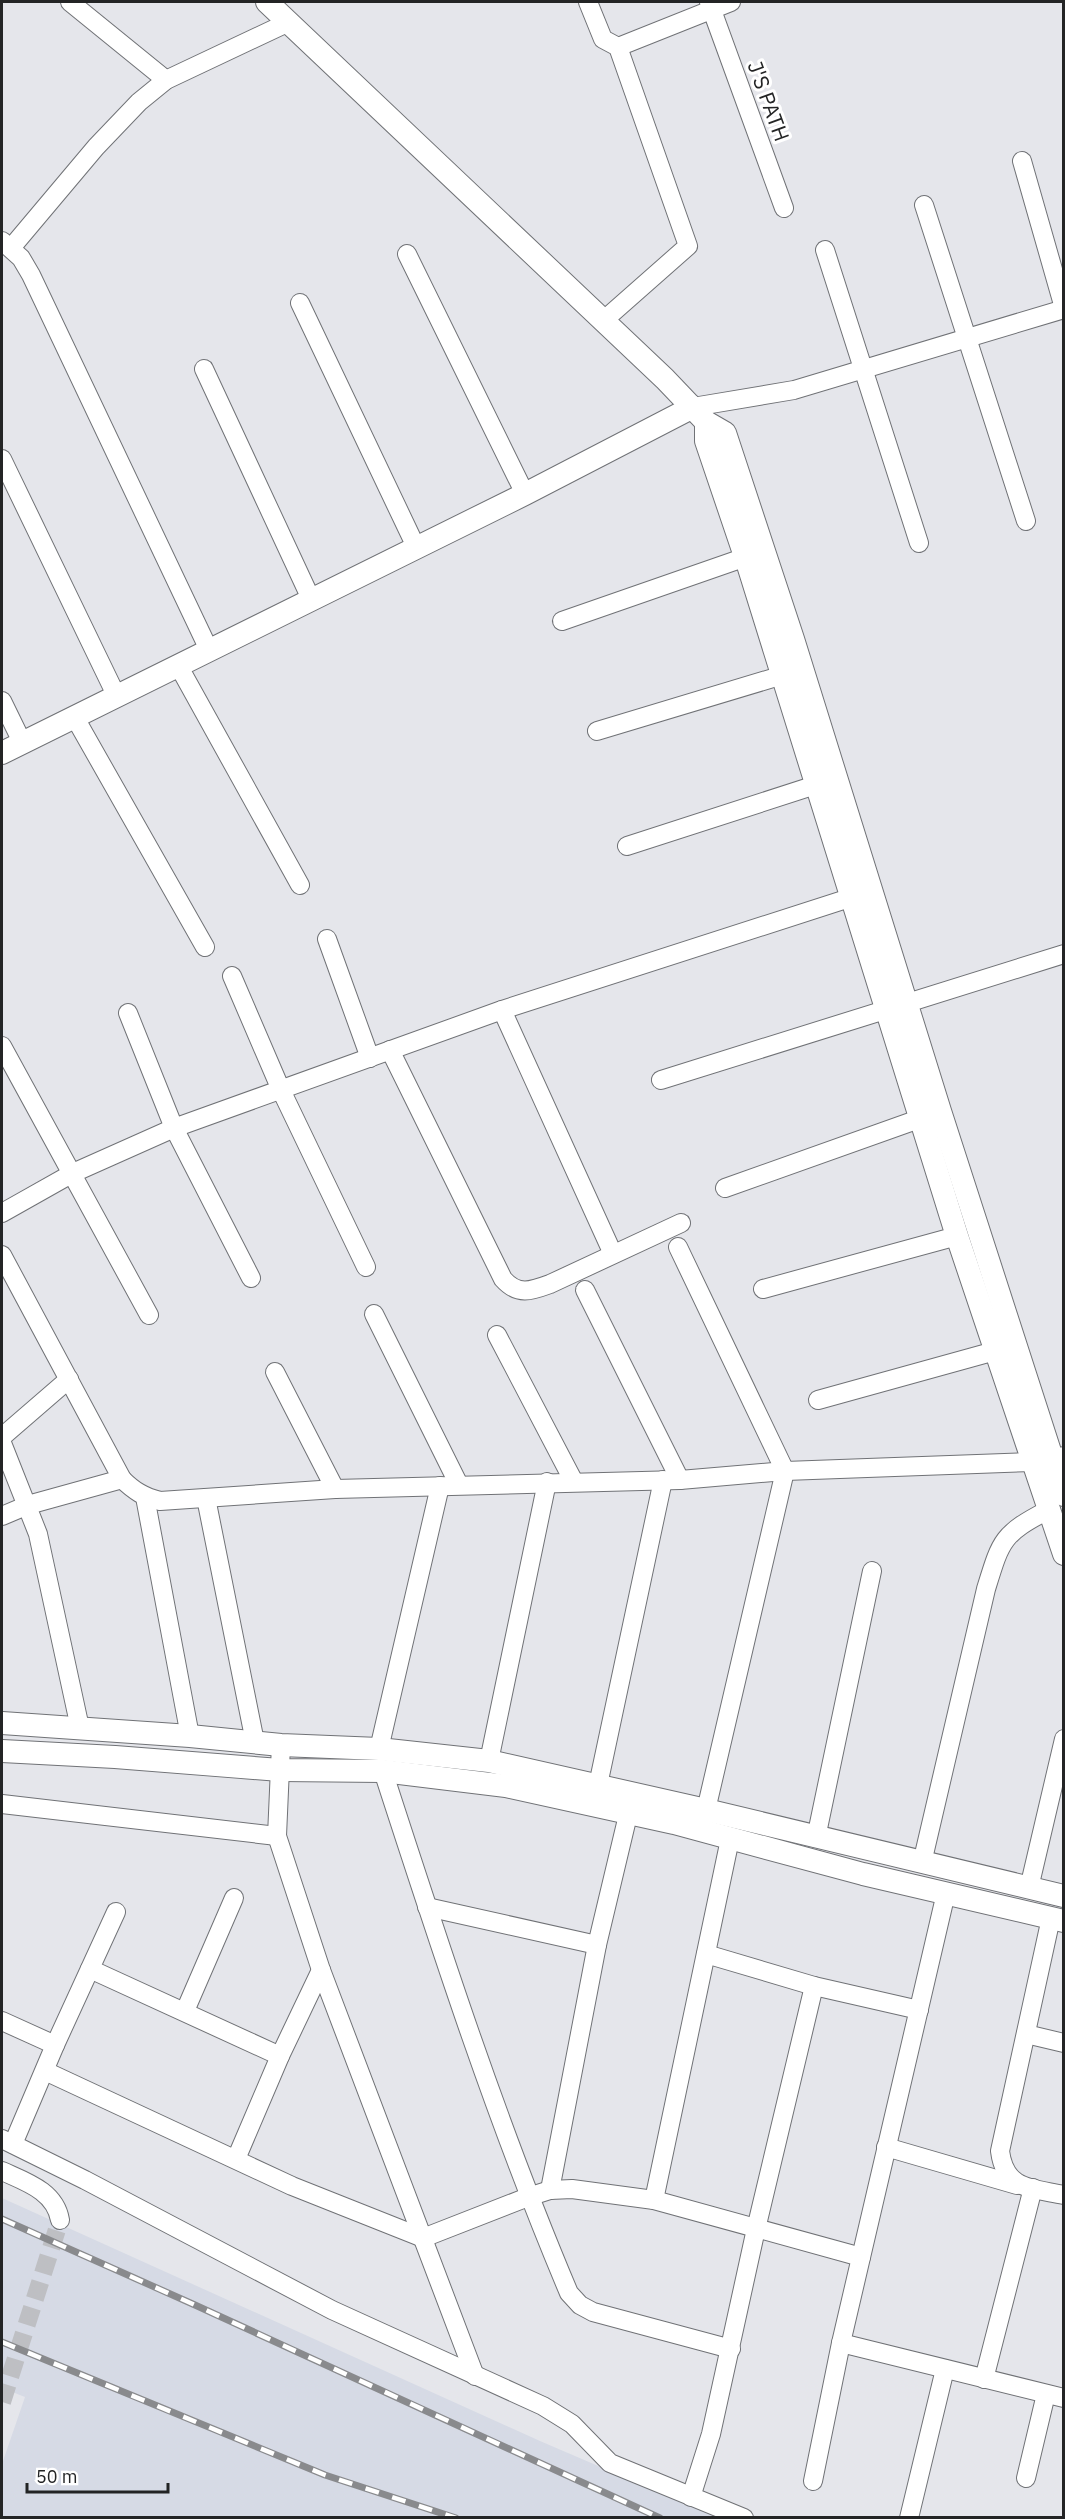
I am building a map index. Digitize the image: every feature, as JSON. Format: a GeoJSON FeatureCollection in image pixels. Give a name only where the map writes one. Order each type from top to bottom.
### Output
{"type":"FeatureCollection","features":[{"type":"Feature","properties":{"kind":"street"},"geometry":{"type":"LineString","coordinates":[[70,2],[166,80]]}},
{"type":"Feature","properties":{"kind":"street"},"geometry":{"type":"LineString","coordinates":[[267,2],[700,414],[725,433],[826,782],[930,1115],[1049,1459],[1064,1554]]}},
{"type":"Feature","properties":{"kind":"street"},"geometry":{"type":"LineString","coordinates":[[588,2],[603,39],[618,47],[688,246],[603,321]]}},
{"type":"Feature","properties":{"kind":"street"},"geometry":{"type":"LineString","coordinates":[[618,47],[710,5],[731,2]]}},
{"type":"Feature","properties":{"kind":"street","name":"J'S PATH"},"geometry":{"type":"LineString","coordinates":[[710,5],[784,208]]}},
{"type":"Feature","properties":{"kind":"street"},"geometry":{"type":"LineString","coordinates":[[209,650],[31,275],[21,258],[6,244],[139,102],[166,80],[289,22]]}},
{"type":"Feature","properties":{"kind":"street"},"geometry":{"type":"LineString","coordinates":[[2,753],[525,494],[700,414],[794,390],[1064,309],[1022,161]]}},
{"type":"Feature","properties":{"kind":"street"},"geometry":{"type":"LineString","coordinates":[[924,205],[1026,521]]}},
{"type":"Feature","properties":{"kind":"street"},"geometry":{"type":"LineString","coordinates":[[825,250],[919,543]]}},
{"type":"Feature","properties":{"kind":"street"},"geometry":{"type":"LineString","coordinates":[[407,254],[525,494]]}},
{"type":"Feature","properties":{"kind":"street"},"geometry":{"type":"LineString","coordinates":[[300,303],[416,547]]}},
{"type":"Feature","properties":{"kind":"street"},"geometry":{"type":"LineString","coordinates":[[204,369],[311,599]]}},
{"type":"Feature","properties":{"kind":"street"},"geometry":{"type":"LineString","coordinates":[[700,414],[706,441],[783,675],[826,782]]}},
{"type":"Feature","properties":{"kind":"street"},"geometry":{"type":"LineString","coordinates":[[2,459],[116,695]]}},
{"type":"Feature","properties":{"kind":"street"},"geometry":{"type":"LineString","coordinates":[[562,621],[746,557]]}},
{"type":"Feature","properties":{"kind":"street"},"geometry":{"type":"LineString","coordinates":[[178,664],[300,885]]}},
{"type":"Feature","properties":{"kind":"street"},"geometry":{"type":"LineString","coordinates":[[597,731],[783,675]]}},
{"type":"Feature","properties":{"kind":"street"},"geometry":{"type":"LineString","coordinates":[[2,701],[22,742]]}},
{"type":"Feature","properties":{"kind":"street"},"geometry":{"type":"LineString","coordinates":[[74,716],[205,946]]}},
{"type":"Feature","properties":{"kind":"street"},"geometry":{"type":"LineString","coordinates":[[627,846],[826,782]]}},
{"type":"Feature","properties":{"kind":"street"},"geometry":{"type":"LineString","coordinates":[[2,1213],[73,1173],[174,1128],[502,1010],[861,894]]}},
{"type":"Feature","properties":{"kind":"street"},"geometry":{"type":"LineString","coordinates":[[327,939],[370,1058]]}},
{"type":"Feature","properties":{"kind":"street"},"geometry":{"type":"LineString","coordinates":[[661,1080],[1064,954]]}},
{"type":"Feature","properties":{"kind":"street"},"geometry":{"type":"LineString","coordinates":[[232,976],[280,1090],[366,1267]]}},
{"type":"Feature","properties":{"kind":"street"},"geometry":{"type":"LineString","coordinates":[[502,1010],[613,1254]]}},
{"type":"Feature","properties":{"kind":"street"},"geometry":{"type":"LineString","coordinates":[[128,1013],[174,1128],[251,1278]]}},
{"type":"Feature","properties":{"kind":"street"},"geometry":{"type":"LineString","coordinates":[[2,1046],[149,1315]]}},
{"type":"Feature","properties":{"kind":"street"},"geometry":{"type":"LineString","coordinates":[[390,1050],[503,1279],[511,1288],[519,1291],[533,1290],[681,1222]]}},
{"type":"Feature","properties":{"kind":"street"},"geometry":{"type":"LineString","coordinates":[[725,1188],[930,1115]]}},
{"type":"Feature","properties":{"kind":"street"},"geometry":{"type":"LineString","coordinates":[[930,1115],[957,1236],[995,1351],[1049,1459]]}},
{"type":"Feature","properties":{"kind":"street"},"geometry":{"type":"LineString","coordinates":[[763,1289],[957,1236]]}},
{"type":"Feature","properties":{"kind":"street"},"geometry":{"type":"LineString","coordinates":[[678,1247],[785,1471],[706,1810]]}},
{"type":"Feature","properties":{"kind":"street"},"geometry":{"type":"LineString","coordinates":[[2,1255],[122,1479],[133,1490],[160,1501],[334,1489],[672,1480],[785,1471],[1049,1459]]}},
{"type":"Feature","properties":{"kind":"street"},"geometry":{"type":"LineString","coordinates":[[585,1290],[672,1480],[598,1785]]}},
{"type":"Feature","properties":{"kind":"street"},"geometry":{"type":"LineString","coordinates":[[374,1314],[459,1485]]}},
{"type":"Feature","properties":{"kind":"street"},"geometry":{"type":"LineString","coordinates":[[497,1335],[574,1482]]}},
{"type":"Feature","properties":{"kind":"street"},"geometry":{"type":"LineString","coordinates":[[818,1400],[995,1351]]}},
{"type":"Feature","properties":{"kind":"street"},"geometry":{"type":"LineString","coordinates":[[275,1372],[334,1489]]}},
{"type":"Feature","properties":{"kind":"street"},"geometry":{"type":"LineString","coordinates":[[2,1437],[69,1379]]}},
{"type":"Feature","properties":{"kind":"street"},"geometry":{"type":"LineString","coordinates":[[2,1443],[38,1533],[80,1728]]}},
{"type":"Feature","properties":{"kind":"street"},"geometry":{"type":"LineString","coordinates":[[2,1516],[28,1505],[122,1479]]}},
{"type":"Feature","properties":{"kind":"street"},"geometry":{"type":"LineString","coordinates":[[489,1761],[547,1482]]}},
{"type":"Feature","properties":{"kind":"street"},"geometry":{"type":"LineString","coordinates":[[440,1486],[381,1760],[427,1907],[528,2197],[569,2293],[580,2305],[593,2312],[731,2349]]}},
{"type":"Feature","properties":{"kind":"street"},"geometry":{"type":"LineString","coordinates":[[146,1497],[190,1736]]}},
{"type":"Feature","properties":{"kind":"street"},"geometry":{"type":"LineString","coordinates":[[206,1498],[255,1742]]}},
{"type":"Feature","properties":{"kind":"street"},"geometry":{"type":"LineString","coordinates":[[922,1863],[986,1589],[998,1549],[1020,1525],[1056,1502]]}},
{"type":"Feature","properties":{"kind":"street"},"geometry":{"type":"LineString","coordinates":[[816,1838],[872,1571]]}},
{"type":"Feature","properties":{"kind":"street"},"geometry":{"type":"LineString","coordinates":[[2,1723],[255,1742],[381,1760],[628,1815],[674,1823],[730,1839],[1057,1919],[1026,2034],[1000,2151],[1002,2166],[1010,2177],[1026,2187]]}},
{"type":"Feature","properties":{"kind":"street"},"geometry":{"type":"LineString","coordinates":[[1029,1888],[1064,1739]]}},
{"type":"Feature","properties":{"kind":"street"},"geometry":{"type":"LineString","coordinates":[[281,1746],[277,1836],[321,1970],[475,2376]]}},
{"type":"Feature","properties":{"kind":"street"},"geometry":{"type":"LineString","coordinates":[[2,1751],[280,1770],[381,1760],[489,1761],[706,1810],[1064,1896]]}},
{"type":"Feature","properties":{"kind":"street"},"geometry":{"type":"LineString","coordinates":[[2,1804],[277,1836]]}},
{"type":"Feature","properties":{"kind":"street"},"geometry":{"type":"LineString","coordinates":[[550,2190],[597,1945],[628,1815]]}},
{"type":"Feature","properties":{"kind":"street"},"geometry":{"type":"LineString","coordinates":[[654,2200],[730,1839]]}},
{"type":"Feature","properties":{"kind":"street"},"geometry":{"type":"LineString","coordinates":[[813,2481],[841,2343],[946,1893]]}},
{"type":"Feature","properties":{"kind":"street"},"geometry":{"type":"LineString","coordinates":[[185,2011],[234,1898]]}},
{"type":"Feature","properties":{"kind":"street"},"geometry":{"type":"LineString","coordinates":[[427,1907],[597,1945]]}},
{"type":"Feature","properties":{"kind":"street"},"geometry":{"type":"LineString","coordinates":[[116,1912],[45,2071],[7,2142],[85,2180],[332,2310],[543,2406],[572,2424],[610,2463],[744,2517]]}},
{"type":"Feature","properties":{"kind":"street"},"geometry":{"type":"LineString","coordinates":[[706,1954],[814,1986],[919,2010]]}},
{"type":"Feature","properties":{"kind":"street"},"geometry":{"type":"LineString","coordinates":[[90,1969],[280,2056]]}},
{"type":"Feature","properties":{"kind":"street"},"geometry":{"type":"LineString","coordinates":[[236,2158],[280,2056],[321,1970]]}},
{"type":"Feature","properties":{"kind":"street"},"geometry":{"type":"LineString","coordinates":[[691,2497],[711,2434],[756,2229],[814,1986]]}},
{"type":"Feature","properties":{"kind":"street"},"geometry":{"type":"LineString","coordinates":[[2,2021],[55,2045]]}},
{"type":"Feature","properties":{"kind":"street"},"geometry":{"type":"LineString","coordinates":[[1026,2034],[1064,2043]]}},
{"type":"Feature","properties":{"kind":"street"},"geometry":{"type":"LineString","coordinates":[[45,2071],[292,2186],[423,2238],[528,2197],[550,2190],[572,2189],[654,2200],[861,2257]]}},
{"type":"Feature","properties":{"kind":"street"},"geometry":{"type":"LineString","coordinates":[[886,2147],[1026,2187],[1064,2195]]}},
{"type":"Feature","properties":{"kind":"street"},"geometry":{"type":"LineString","coordinates":[[2,2171],[47,2194],[59,2212],[60,2220]]}},
{"type":"Feature","properties":{"kind":"street"},"geometry":{"type":"LineString","coordinates":[[984,2379],[1026,2187]]}},
{"type":"Feature","properties":{"kind":"street"},"geometry":{"type":"LineString","coordinates":[[841,2343],[1055,2396],[1026,2478]]}},
{"type":"Feature","properties":{"kind":"street"},"geometry":{"type":"LineString","coordinates":[[909,2517],[945,2369]]}},
{"type":"Feature","properties":{"kind":"shaded area"},"geometry":{"type":"Polygon","coordinates":[[[2,2198],[540,2441],[717,2517],[2,2518],[2,2464],[25,2397],[2,2388],[2,2198]]]}},
{"type":"Feature","properties":{"kind":"tunnel"},"geometry":{"type":"LineString","coordinates":[[2,2402],[60,2220]]}},
{"type":"Feature","properties":{"kind":"railway"},"geometry":{"type":"LineString","coordinates":[[2,2219],[660,2518]]}},
{"type":"Feature","properties":{"kind":"railway"},"geometry":{"type":"LineString","coordinates":[[2,2342],[325,2475],[456,2518]]}}]}
